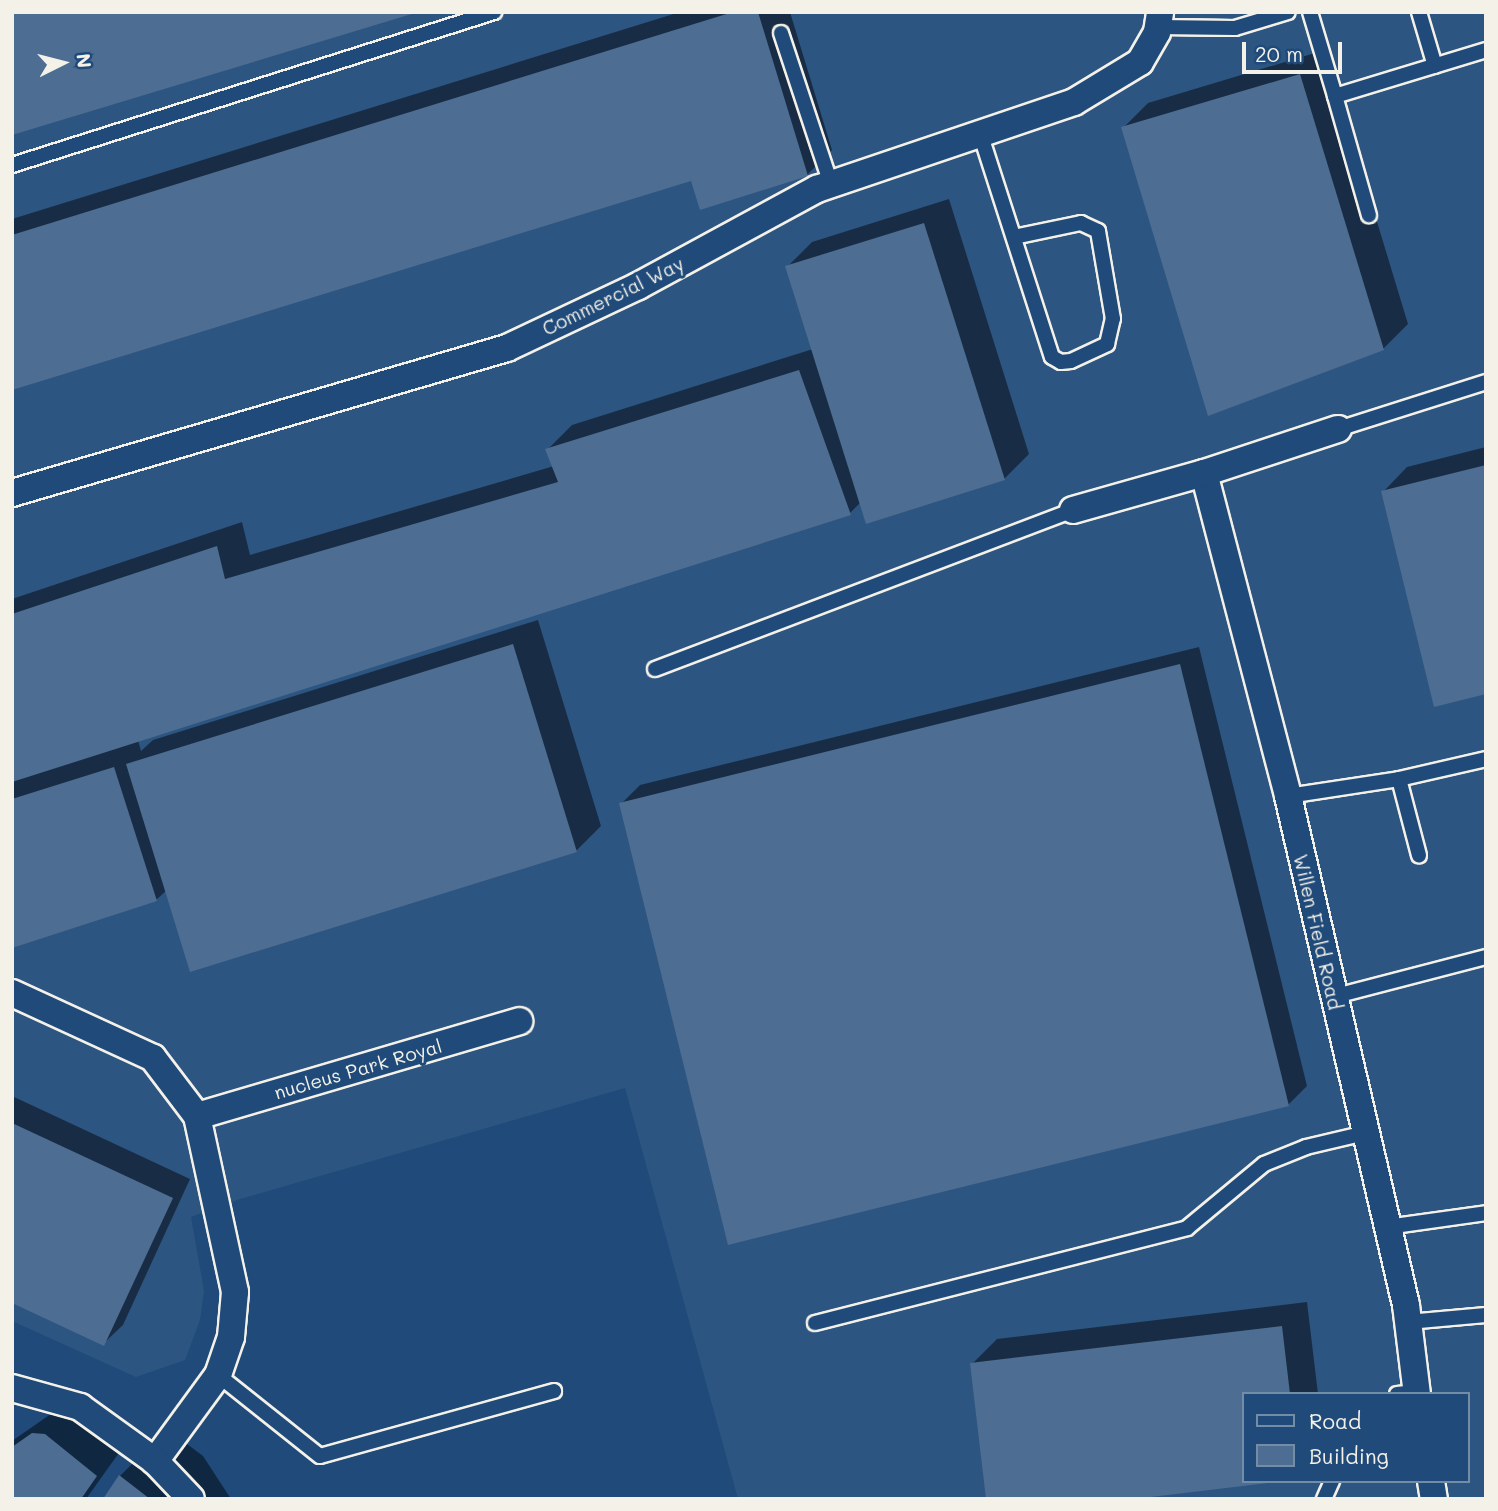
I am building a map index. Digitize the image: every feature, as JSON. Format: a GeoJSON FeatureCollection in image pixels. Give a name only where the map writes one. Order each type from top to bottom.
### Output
{"type":"FeatureCollection","features":[{"type":"Feature","properties":{"kind":"street","name":"Commercial Way"},"geometry":{"type":"LineString","coordinates":[[12,493],[507,348],[638,286],[831,184],[1074,102],[1140,62],[1159,20]]}},
{"type":"Feature","properties":{"kind":"street"},"geometry":{"type":"LineString","coordinates":[[1073,510],[1204,473],[1338,429]]}},
{"type":"Feature","properties":{"kind":"street","name":"Willen Field Road"},"geometry":{"type":"LineString","coordinates":[[1204,473],[1288,796],[1332,997],[1387,1227],[1408,1322],[1410,1392]]}},
{"type":"Feature","properties":{"kind":"street"},"geometry":{"type":"LineString","coordinates":[[12,993],[153,1058],[197,1116],[235,1292],[231,1337],[218,1375],[155,1461]]}},
{"type":"Feature","properties":{"kind":"street","name":"nucleus Park Royal"},"geometry":{"type":"LineString","coordinates":[[197,1116],[519,1021]]}},
{"type":"Feature","properties":{"kind":"street"},"geometry":{"type":"LineString","coordinates":[[12,1388],[80,1407],[155,1461],[191,1499]]}},
{"type":"Feature","properties":{"kind":"lane"},"geometry":{"type":"LineString","coordinates":[[12,165],[494,12]]}},
{"type":"Feature","properties":{"kind":"lane"},"geometry":{"type":"LineString","coordinates":[[1159,20],[1235,28],[1288,12]]}},
{"type":"Feature","properties":{"kind":"lane"},"geometry":{"type":"LineString","coordinates":[[1310,12],[1369,215]]}},
{"type":"Feature","properties":{"kind":"lane"},"geometry":{"type":"LineString","coordinates":[[1419,12],[1435,66]]}},
{"type":"Feature","properties":{"kind":"lane"},"geometry":{"type":"LineString","coordinates":[[781,33],[831,184]]}},
{"type":"Feature","properties":{"kind":"lane"},"geometry":{"type":"LineString","coordinates":[[1335,96],[1486,51]]}},
{"type":"Feature","properties":{"kind":"lane"},"geometry":{"type":"LineString","coordinates":[[981,134],[1052,357],[1061,362],[1071,360],[1107,344],[1113,319],[1098,231],[1081,223],[1014,237]]}},
{"type":"Feature","properties":{"kind":"lane"},"geometry":{"type":"LineString","coordinates":[[1338,429],[1486,382]]}},
{"type":"Feature","properties":{"kind":"lane"},"geometry":{"type":"LineString","coordinates":[[655,669],[1073,510]]}},
{"type":"Feature","properties":{"kind":"lane"},"geometry":{"type":"LineString","coordinates":[[1288,796],[1399,779],[1486,759]]}},
{"type":"Feature","properties":{"kind":"lane"},"geometry":{"type":"LineString","coordinates":[[1399,779],[1419,855]]}},
{"type":"Feature","properties":{"kind":"lane"},"geometry":{"type":"LineString","coordinates":[[1332,997],[1486,957]]}},
{"type":"Feature","properties":{"kind":"lane"},"geometry":{"type":"LineString","coordinates":[[815,1323],[1187,1228],[1264,1164],[1306,1147],[1365,1133]]}},
{"type":"Feature","properties":{"kind":"lane"},"geometry":{"type":"LineString","coordinates":[[1387,1227],[1486,1213]]}},
{"type":"Feature","properties":{"kind":"lane"},"geometry":{"type":"LineString","coordinates":[[1408,1322],[1486,1315]]}},
{"type":"Feature","properties":{"kind":"lane"},"geometry":{"type":"LineString","coordinates":[[218,1375],[320,1456],[554,1391]]}},
{"type":"Feature","properties":{"kind":"lane"},"geometry":{"type":"LineString","coordinates":[[1324,1499],[1331,1483]]}},
{"type":"Feature","properties":{"kind":"shaded area"},"geometry":{"type":"Polygon","coordinates":[[[12,12],[1486,12],[1486,1499],[738,1499],[625,1088],[240,1199],[191,1217],[204,1291],[200,1320],[185,1360],[136,1377],[12,1321],[12,12]]]}},
{"type":"Feature","properties":{"kind":"building"},"geometry":{"type":"Polygon","coordinates":[[[12,12],[415,12],[415,13],[12,135],[12,12]]]}},
{"type":"Feature","properties":{"kind":"building"},"geometry":{"type":"Polygon","coordinates":[[[733,12],[758,12],[808,176],[700,210],[691,181],[12,390],[12,235],[733,12]]]}},
{"type":"Feature","properties":{"kind":"building"},"geometry":{"type":"Polygon","coordinates":[[[1300,74],[1384,350],[1208,416],[1121,127],[1300,74]]]}},
{"type":"Feature","properties":{"kind":"building"},"geometry":{"type":"Polygon","coordinates":[[[924,223],[1005,480],[866,524],[785,266],[924,223]]]}},
{"type":"Feature","properties":{"kind":"building"},"geometry":{"type":"Polygon","coordinates":[[[799,370],[851,515],[12,782],[12,614],[217,546],[225,579],[558,482],[545,449],[799,370]]]}},
{"type":"Feature","properties":{"kind":"building"},"geometry":{"type":"Polygon","coordinates":[[[1486,465],[1486,694],[1434,707],[1381,491],[1486,465]]]}},
{"type":"Feature","properties":{"kind":"building"},"geometry":{"type":"Polygon","coordinates":[[[513,644],[577,852],[190,972],[126,764],[513,644]]]}},
{"type":"Feature","properties":{"kind":"building"},"geometry":{"type":"Polygon","coordinates":[[[1180,664],[1289,1106],[728,1245],[619,803],[1180,664]]]}},
{"type":"Feature","properties":{"kind":"building"},"geometry":{"type":"Polygon","coordinates":[[[114,767],[157,901],[12,948],[12,799],[114,767]]]}},
{"type":"Feature","properties":{"kind":"building"},"geometry":{"type":"Polygon","coordinates":[[[12,1123],[173,1198],[104,1346],[12,1303],[12,1123]]]}},
{"type":"Feature","properties":{"kind":"building"},"geometry":{"type":"Polygon","coordinates":[[[1282,1326],[1290,1392],[1242,1392],[1242,1483],[1268,1483],[1134,1499],[986,1499],[970,1363],[1282,1326]]]}},
{"type":"Feature","properties":{"kind":"building"},"geometry":{"type":"Polygon","coordinates":[[[32,1433],[45,1434],[97,1476],[81,1499],[12,1499],[12,1447],[32,1433]]]}},
{"type":"Feature","properties":{"kind":"building"},"geometry":{"type":"Polygon","coordinates":[[[119,1475],[150,1499],[103,1499],[119,1475]]]}}]}
